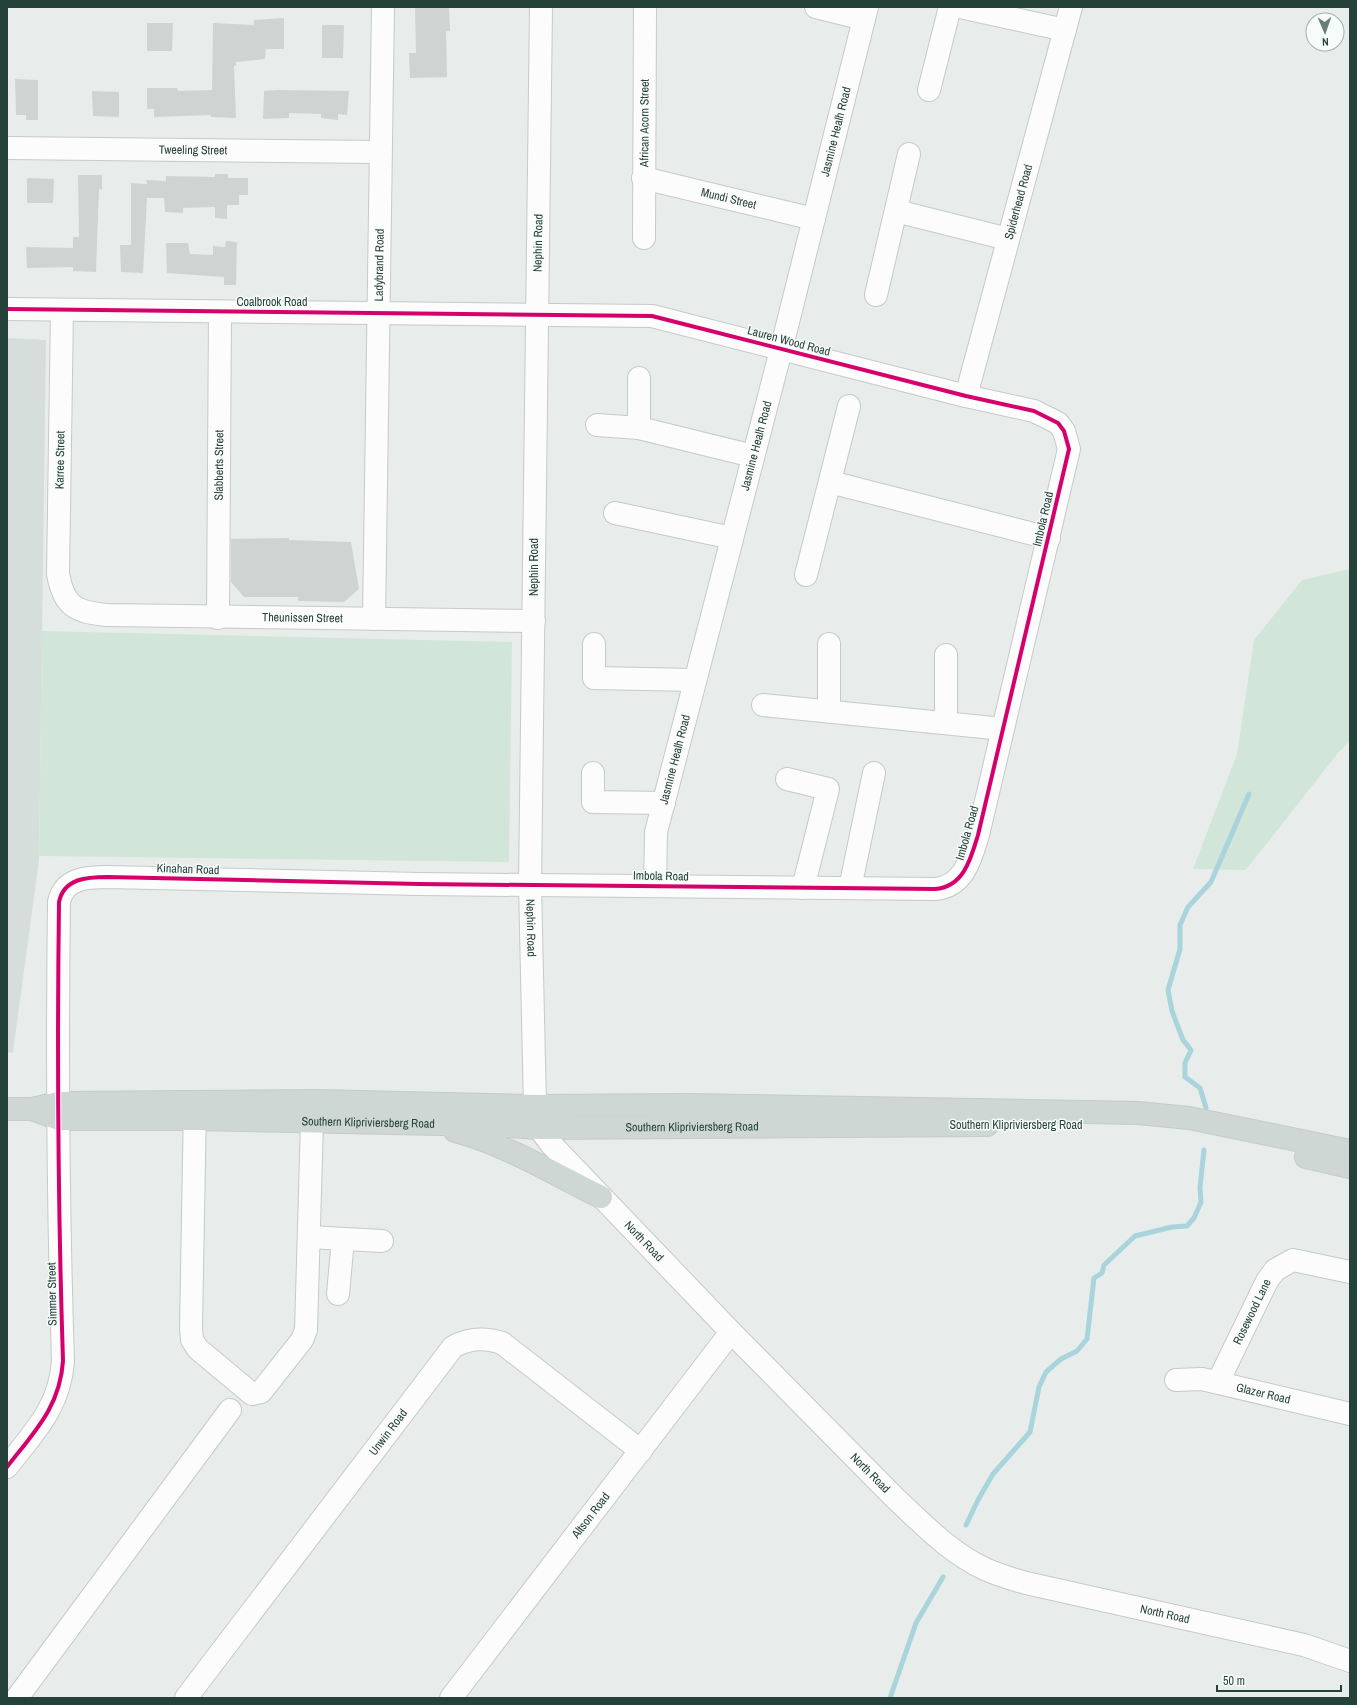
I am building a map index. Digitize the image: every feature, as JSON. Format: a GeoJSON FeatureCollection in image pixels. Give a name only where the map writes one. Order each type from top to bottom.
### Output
{"type":"FeatureCollection","features":[{"type":"Feature","properties":{"kind":"main road","name":"Southern Klipriviersberg Road"},"geometry":{"type":"LineString","coordinates":[[7,1109],[59,1111],[195,1111],[317,1101],[535,1106],[688,1105],[810,1118],[1153,1127],[1216,1137],[1350,1167]]}},
{"type":"Feature","properties":{"kind":"main road","name":"Southern Klipriviersberg Road"},"geometry":{"type":"LineString","coordinates":[[195,1111],[312,1122],[492,1125],[539,1128],[810,1118],[1138,1113],[1189,1118],[1350,1151]]}},
{"type":"Feature","properties":{"kind":"main road"},"geometry":{"type":"LineString","coordinates":[[423,1124],[446,1128],[497,1145],[601,1197]]}},
{"type":"Feature","properties":{"kind":"street","name":"Ladybrand Road"},"geometry":{"type":"LineString","coordinates":[[374,619],[379,152],[383,7]]}},
{"type":"Feature","properties":{"kind":"street","name":"Nephin Road"},"geometry":{"type":"LineString","coordinates":[[539,1128],[535,1106],[530,885],[541,7]]}},
{"type":"Feature","properties":{"kind":"street","name":"African Acorn Street"},"geometry":{"type":"LineString","coordinates":[[644,238],[643,178],[645,7]]}},
{"type":"Feature","properties":{"kind":"street"},"geometry":{"type":"LineString","coordinates":[[816,7],[865,13]]}},
{"type":"Feature","properties":{"kind":"street"},"geometry":{"type":"LineString","coordinates":[[929,90],[950,7]]}},
{"type":"Feature","properties":{"kind":"street"},"geometry":{"type":"LineString","coordinates":[[960,7],[1065,30]]}},
{"type":"Feature","properties":{"kind":"street","name":"Spiderhead Road"},"geometry":{"type":"LineString","coordinates":[[966,396],[1071,7]]}},
{"type":"Feature","properties":{"kind":"street","name":"Jasmine Healh Road"},"geometry":{"type":"LineString","coordinates":[[655,886],[656,832],[781,350],[865,13]]}},
{"type":"Feature","properties":{"kind":"street","name":"Tweeling Street"},"geometry":{"type":"LineString","coordinates":[[7,148],[379,152]]}},
{"type":"Feature","properties":{"kind":"street"},"geometry":{"type":"LineString","coordinates":[[876,295],[909,154]]}},
{"type":"Feature","properties":{"kind":"street","name":"Mundi Street"},"geometry":{"type":"LineString","coordinates":[[643,178],[814,219]]}},
{"type":"Feature","properties":{"kind":"street"},"geometry":{"type":"LineString","coordinates":[[896,211],[1008,239]]}},
{"type":"Feature","properties":{"kind":"street","name":"Coalbrook Road"},"geometry":{"type":"LineString","coordinates":[[7,309],[537,315]]}},
{"type":"Feature","properties":{"kind":"street","name":"Karree Street"},"geometry":{"type":"LineString","coordinates":[[62,310],[58,574],[63,592],[73,607]]}},
{"type":"Feature","properties":{"kind":"street","name":"Slabberts Street"},"geometry":{"type":"LineString","coordinates":[[218,618],[220,312]]}},
{"type":"Feature","properties":{"kind":"street","name":"Lauren Wood Road"},"geometry":{"type":"LineString","coordinates":[[537,315],[652,316],[781,350],[966,396],[1034,411]]}},
{"type":"Feature","properties":{"kind":"street"},"geometry":{"type":"LineString","coordinates":[[639,378],[639,428]]}},
{"type":"Feature","properties":{"kind":"street"},"geometry":{"type":"LineString","coordinates":[[806,575],[849,406]]}},
{"type":"Feature","properties":{"kind":"street","name":"Imbola Road"},"geometry":{"type":"LineString","coordinates":[[530,885],[935,889],[945,887],[957,880],[969,864],[1003,729],[1069,449],[1064,431],[1058,423],[1034,411]]}},
{"type":"Feature","properties":{"kind":"street"},"geometry":{"type":"LineString","coordinates":[[597,425],[639,428],[753,456]]}},
{"type":"Feature","properties":{"kind":"street"},"geometry":{"type":"LineString","coordinates":[[830,482],[1048,538]]}},
{"type":"Feature","properties":{"kind":"street"},"geometry":{"type":"LineString","coordinates":[[615,513],[732,538]]}},
{"type":"Feature","properties":{"kind":"street","name":"Theunissen Street"},"geometry":{"type":"LineString","coordinates":[[73,607],[88,613],[107,615],[534,622]]}},
{"type":"Feature","properties":{"kind":"street"},"geometry":{"type":"LineString","coordinates":[[594,644],[594,678],[695,680]]}},
{"type":"Feature","properties":{"kind":"street"},"geometry":{"type":"LineString","coordinates":[[829,644],[829,711]]}},
{"type":"Feature","properties":{"kind":"street"},"geometry":{"type":"LineString","coordinates":[[946,654],[946,724]]}},
{"type":"Feature","properties":{"kind":"street"},"geometry":{"type":"LineString","coordinates":[[763,705],[1003,729]]}},
{"type":"Feature","properties":{"kind":"street"},"geometry":{"type":"LineString","coordinates":[[593,772],[593,802],[664,803]]}},
{"type":"Feature","properties":{"kind":"street"},"geometry":{"type":"LineString","coordinates":[[850,888],[874,773]]}},
{"type":"Feature","properties":{"kind":"street"},"geometry":{"type":"LineString","coordinates":[[787,779],[828,789],[803,888]]}},
{"type":"Feature","properties":{"kind":"street","name":"Kinahan Road"},"geometry":{"type":"LineString","coordinates":[[59,1111],[57,997],[59,902],[65,888],[79,880],[86,878],[108,877],[530,885]]}},
{"type":"Feature","properties":{"kind":"street","name":"Simmer Street"},"geometry":{"type":"LineString","coordinates":[[7,1467],[43,1420],[56,1398],[62,1380],[63,1361],[59,1111]]}},
{"type":"Feature","properties":{"kind":"street"},"geometry":{"type":"LineString","coordinates":[[195,1111],[192,1340],[198,1349],[252,1394],[261,1392],[302,1340],[306,1330],[312,1122]]}},
{"type":"Feature","properties":{"kind":"street","name":"North Road"},"geometry":{"type":"LineString","coordinates":[[539,1128],[601,1197],[731,1332],[895,1498],[939,1539],[980,1567],[1026,1583],[1304,1645],[1350,1661]]}},
{"type":"Feature","properties":{"kind":"street"},"geometry":{"type":"LineString","coordinates":[[309,1238],[382,1241]]}},
{"type":"Feature","properties":{"kind":"street"},"geometry":{"type":"LineString","coordinates":[[338,1294],[343,1239]]}},
{"type":"Feature","properties":{"kind":"street","name":"Rosewood Lane"},"geometry":{"type":"LineString","coordinates":[[1218,1382],[1264,1288],[1275,1270],[1293,1260],[1350,1272]]}},
{"type":"Feature","properties":{"kind":"street","name":"Altson Road"},"geometry":{"type":"LineString","coordinates":[[451,1698],[731,1332]]}},
{"type":"Feature","properties":{"kind":"street","name":"Unwin Road"},"geometry":{"type":"LineString","coordinates":[[186,1698],[453,1347],[464,1342],[477,1339],[491,1339],[502,1343],[641,1451]]}},
{"type":"Feature","properties":{"kind":"street","name":"Glazer Road"},"geometry":{"type":"LineString","coordinates":[[1176,1380],[1202,1379],[1218,1382],[1350,1414]]}},
{"type":"Feature","properties":{"kind":"street"},"geometry":{"type":"LineString","coordinates":[[17,1698],[230,1410]]}},
{"type":"Feature","properties":{"kind":"street","name":"North Road"},"geometry":{"type":"LineString","coordinates":[[1304,1645],[1350,1648]]}},
{"type":"Feature","properties":{"kind":"shaded area"},"geometry":{"type":"Polygon","coordinates":[[[7,338],[46,340],[39,860],[13,1052],[7,1053],[7,338]]]}},
{"type":"Feature","properties":{"kind":"green space"},"geometry":{"type":"Polygon","coordinates":[[[1350,569],[1350,741],[1338,753],[1246,870],[1193,869],[1237,754],[1254,640],[1302,580],[1350,569]]]}},
{"type":"Feature","properties":{"kind":"green space"},"geometry":{"type":"Polygon","coordinates":[[[42,631],[512,642],[509,862],[39,856],[42,631]]]}},
{"type":"Feature","properties":{"kind":"building"},"geometry":{"type":"Polygon","coordinates":[[[415,7],[449,7],[450,31],[446,31],[447,77],[410,78],[409,53],[416,53],[415,7]]]}},
{"type":"Feature","properties":{"kind":"building"},"geometry":{"type":"Polygon","coordinates":[[[284,18],[284,49],[266,49],[265,59],[236,62],[236,66],[234,66],[236,118],[211,117],[211,115],[154,117],[154,109],[147,109],[147,88],[177,88],[178,91],[212,90],[213,23],[254,25],[254,20],[284,18]]]}},
{"type":"Feature","properties":{"kind":"building"},"geometry":{"type":"Polygon","coordinates":[[[147,23],[173,23],[172,51],[147,51],[147,23]]]}},
{"type":"Feature","properties":{"kind":"building"},"geometry":{"type":"Polygon","coordinates":[[[322,25],[344,25],[343,58],[322,58],[322,25]]]}},
{"type":"Feature","properties":{"kind":"building"},"geometry":{"type":"Polygon","coordinates":[[[15,79],[38,80],[38,120],[26,120],[26,115],[16,115],[15,79]]]}},
{"type":"Feature","properties":{"kind":"building"},"geometry":{"type":"Polygon","coordinates":[[[92,91],[119,92],[119,117],[93,116],[92,91]]]}},
{"type":"Feature","properties":{"kind":"building"},"geometry":{"type":"Polygon","coordinates":[[[264,91],[349,91],[347,115],[338,114],[338,120],[321,118],[321,114],[289,113],[289,118],[263,119],[264,91]]]}},
{"type":"Feature","properties":{"kind":"building"},"geometry":{"type":"Polygon","coordinates":[[[215,174],[228,174],[228,178],[248,178],[248,195],[239,195],[239,205],[227,205],[227,219],[215,218],[215,207],[183,208],[183,213],[165,212],[164,198],[147,198],[143,273],[121,272],[120,245],[131,245],[131,183],[147,184],[146,180],[166,181],[166,176],[215,177],[215,174]]]}},
{"type":"Feature","properties":{"kind":"building"},"geometry":{"type":"Polygon","coordinates":[[[78,175],[102,175],[102,190],[99,189],[96,272],[73,271],[73,267],[27,268],[26,247],[73,248],[73,237],[79,237],[78,175]]]}},
{"type":"Feature","properties":{"kind":"building"},"geometry":{"type":"Polygon","coordinates":[[[27,178],[54,179],[53,203],[27,203],[27,178]]]}},
{"type":"Feature","properties":{"kind":"building"},"geometry":{"type":"Polygon","coordinates":[[[226,241],[237,242],[236,285],[224,285],[224,277],[167,273],[166,243],[188,243],[190,254],[213,255],[213,246],[225,247],[226,241]]]}},
{"type":"Feature","properties":{"kind":"building"},"geometry":{"type":"Polygon","coordinates":[[[289,538],[289,540],[351,542],[359,589],[344,602],[298,601],[298,597],[244,597],[231,582],[231,539],[289,538]]]}},
{"type":"Feature","properties":{"kind":"waterway"},"geometry":{"type":"LineString","coordinates":[[1206,1108],[1200,1088],[1185,1077],[1185,1063],[1191,1050],[1183,1040],[1172,1011],[1168,990],[1180,949],[1180,925],[1188,907],[1211,882],[1249,794]]}},
{"type":"Feature","properties":{"kind":"waterway"},"geometry":{"type":"LineString","coordinates":[[966,1525],[993,1474],[1030,1432],[1039,1387],[1046,1372],[1061,1359],[1077,1351],[1087,1339],[1094,1278],[1102,1273],[1104,1265],[1135,1236],[1172,1227],[1187,1226],[1194,1218],[1201,1202],[1200,1187],[1204,1150]]}},
{"type":"Feature","properties":{"kind":"waterway"},"geometry":{"type":"LineString","coordinates":[[890,1698],[916,1623],[943,1577]]}},
{"type":"Feature","properties":{"kind":"cycle path"},"geometry":{"type":"LineString","coordinates":[[7,309],[652,316],[966,396],[1034,411],[1058,423],[1064,431],[1069,449],[978,835],[965,870],[953,883],[945,887],[935,889],[419,884],[108,877],[78,880],[66,888],[59,902],[58,959],[59,1189],[63,1361],[61,1377],[51,1406],[36,1430],[7,1467]]}}]}
